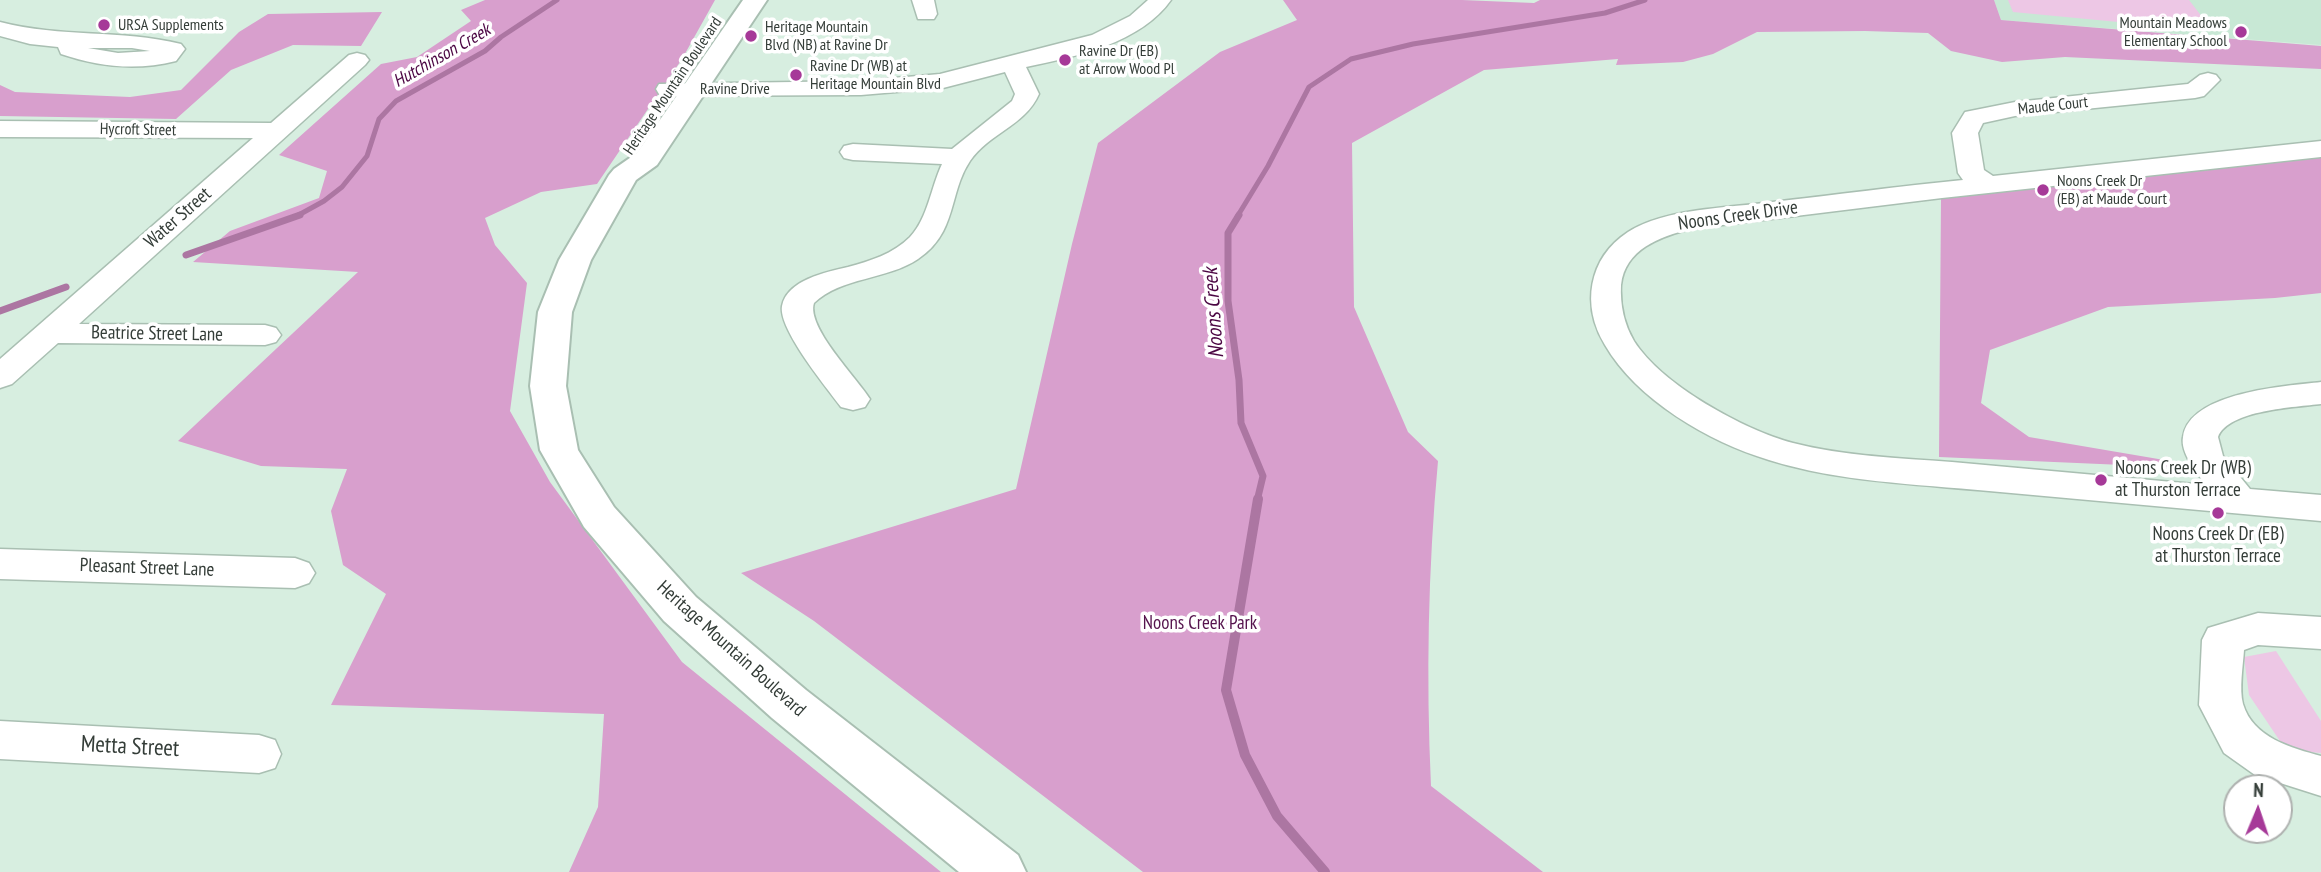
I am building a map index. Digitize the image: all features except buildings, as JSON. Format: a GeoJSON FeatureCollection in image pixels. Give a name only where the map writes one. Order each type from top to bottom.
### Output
{"type":"FeatureCollection","features":[{"type":"Feature","properties":{"kind":"main road","name":"Heritage Mountain Boulevard"},"geometry":{"type":"LineString","coordinates":[[730,0],[647,159],[624,174],[575,260],[555,312],[548,386],[559,450],[599,517],[680,609],[789,704],[999,872]]}},
{"type":"Feature","properties":{"kind":"main road","name":"Heritage Mountain Boulevard"},"geometry":{"type":"LineString","coordinates":[[686,84],[755,0]]}},
{"type":"Feature","properties":{"kind":"street","name":"Ravine Drive"},"geometry":{"type":"LineString","coordinates":[[686,84],[861,88],[943,81],[969,72],[1077,48],[1115,34],[1138,21],[1160,0]]}},
{"type":"Feature","properties":{"kind":"street"},"geometry":{"type":"LineString","coordinates":[[0,26],[30,37],[71,41]]}},
{"type":"Feature","properties":{"kind":"street","name":"Water Street"},"geometry":{"type":"LineString","coordinates":[[0,377],[357,60]]}},
{"type":"Feature","properties":{"kind":"street"},"geometry":{"type":"LineString","coordinates":[[853,399],[821,357],[797,308],[801,298],[808,284],[884,265],[909,254],[921,243],[935,220],[960,157],[978,139],[1023,105],[1027,94],[1013,64]]}},
{"type":"Feature","properties":{"kind":"street","name":"Maude Court"},"geometry":{"type":"LineString","coordinates":[[1987,186],[1971,173],[1965,133],[1974,117],[2015,109],[2194,91],[2208,80]]}},
{"type":"Feature","properties":{"kind":"street","name":"Hycroft Street"},"geometry":{"type":"LineString","coordinates":[[0,129],[277,131]]}},
{"type":"Feature","properties":{"kind":"street","name":"Noons Creek Drive"},"geometry":{"type":"LineString","coordinates":[[2321,149],[1688,221],[1657,230],[1630,244],[1613,262],[1604,288],[1608,317],[1629,357],[1648,376],[1720,424],[1766,446],[1826,462],[1896,470],[2321,508]]}},
{"type":"Feature","properties":{"kind":"street"},"geometry":{"type":"LineString","coordinates":[[853,152],[960,157]]}},
{"type":"Feature","properties":{"kind":"street","name":"Beatrice Street Lane"},"geometry":{"type":"LineString","coordinates":[[49,332],[265,335]]}},
{"type":"Feature","properties":{"kind":"street"},"geometry":{"type":"LineString","coordinates":[[2239,500],[2208,458],[2202,446],[2201,430],[2208,422],[2232,408],[2321,393]]}},
{"type":"Feature","properties":{"kind":"street","name":"Pleasant Street Lane"},"geometry":{"type":"LineString","coordinates":[[0,565],[295,573]]}},
{"type":"Feature","properties":{"kind":"street"},"geometry":{"type":"LineString","coordinates":[[2321,634],[2258,629],[2222,640],[2221,705],[2240,740],[2271,761],[2321,776]]}},
{"type":"Feature","properties":{"kind":"street","name":"Metta Street"},"geometry":{"type":"LineString","coordinates":[[0,740],[259,754]]}},
{"type":"Feature","properties":{"kind":"shaded area","name":"Mountain Meadows Elementary School"},"geometry":{"type":"Polygon","coordinates":[[[1994,0],[2321,0],[2321,45],[2001,20],[1994,0]]]}},
{"type":"Feature","properties":{"kind":"shaded area"},"geometry":{"type":"Polygon","coordinates":[[[2008,0],[2189,0],[2213,31],[2013,12],[2008,0]]]}},
{"type":"Feature","properties":{"kind":"shaded area"},"geometry":{"type":"Polygon","coordinates":[[[2276,651],[2321,721],[2321,753],[2286,750],[2249,695],[2244,657],[2276,651]]]}},
{"type":"Feature","properties":{"kind":"green space"},"geometry":{"type":"Polygon","coordinates":[[[485,0],[715,0],[682,59],[597,184],[541,192],[485,218],[495,245],[527,283],[510,411],[550,482],[682,662],[941,872],[569,872],[598,807],[604,714],[331,705],[386,594],[343,565],[331,511],[347,469],[261,466],[178,441],[358,272],[193,262],[230,231],[319,198],[327,171],[279,155],[381,64],[417,57],[471,21],[461,10],[485,0]]]}},
{"type":"Feature","properties":{"kind":"green space","name":"Noons Creek Park"},"geometry":{"type":"Polygon","coordinates":[[[1283,0],[1462,0],[1534,3],[1540,0],[1994,0],[2001,20],[2321,46],[2321,69],[2065,57],[2002,62],[1951,51],[1928,33],[1757,32],[1713,54],[1683,62],[1616,65],[1618,59],[1484,70],[1352,143],[1354,307],[1408,432],[1438,461],[1429,624],[1431,786],[1543,872],[1143,872],[814,621],[741,573],[1016,489],[1098,143],[1220,52],[1297,20],[1283,0]]]}},
{"type":"Feature","properties":{"kind":"green space"},"geometry":{"type":"Polygon","coordinates":[[[382,12],[361,46],[293,45],[231,70],[176,119],[0,116],[0,85],[15,92],[130,97],[181,90],[239,32],[268,14],[382,12]]]}},
{"type":"Feature","properties":{"kind":"green space"},"geometry":{"type":"Polygon","coordinates":[[[2321,156],[2321,293],[2108,307],[1990,350],[1981,403],[2029,437],[2170,461],[2169,467],[1939,457],[1941,199],[2321,156]]]}},
{"type":"Feature","properties":{"kind":"waterway","name":"Hutchinson Creek"},"geometry":{"type":"LineString","coordinates":[[296,216],[342,187],[367,156],[379,119],[396,101],[485,51],[501,37],[557,0]]}},
{"type":"Feature","properties":{"kind":"waterway","name":"Noons Creek"},"geometry":{"type":"LineString","coordinates":[[1237,217],[1268,166],[1309,87],[1351,59],[1413,44],[1605,13],[1645,0]]}},
{"type":"Feature","properties":{"kind":"waterway","name":"Hutchinson Creek"},"geometry":{"type":"LineString","coordinates":[[296,216],[300,215]]}},
{"type":"Feature","properties":{"kind":"waterway","name":"Noons Creek"},"geometry":{"type":"LineString","coordinates":[[1239,215],[1228,233],[1228,301],[1239,380],[1241,423],[1263,476],[1257,501]]}},
{"type":"Feature","properties":{"kind":"waterway","name":"Hutchinson Creek"},"geometry":{"type":"LineString","coordinates":[[186,255],[296,216]]}},
{"type":"Feature","properties":{"kind":"waterway","name":"Hutchinson Creek"},"geometry":{"type":"LineString","coordinates":[[0,311],[66,287]]}},
{"type":"Feature","properties":{"kind":"waterway","name":"Noons Creek"},"geometry":{"type":"LineString","coordinates":[[1258,499],[1226,690],[1245,755],[1277,816],[1325,872]]}},
{"type":"Feature","properties":{"kind":"place","name":"URSA Supplements"},"geometry":{"type":"Point","coordinates":[104,25]}},
{"type":"Feature","properties":{"kind":"place","name":"Mountain Meadows Elementary School"},"geometry":{"type":"Point","coordinates":[2241,32]}},
{"type":"Feature","properties":{"kind":"place","name":"Heritage Mountain Blvd (NB) at Ravine Dr"},"geometry":{"type":"Point","coordinates":[751,36]}},
{"type":"Feature","properties":{"kind":"place","name":"Ravine Dr (EB) at Arrow Wood Pl"},"geometry":{"type":"Point","coordinates":[1065,60]}},
{"type":"Feature","properties":{"kind":"place","name":"Ravine Dr (WB) at Heritage Mountain Blvd"},"geometry":{"type":"Point","coordinates":[796,75]}},
{"type":"Feature","properties":{"kind":"place","name":"Noons Creek Dr (EB) at Maude Court"},"geometry":{"type":"Point","coordinates":[2043,190]}},
{"type":"Feature","properties":{"kind":"place","name":"Noons Creek Dr (WB) at Thurston Terrace"},"geometry":{"type":"Point","coordinates":[2101,480]}},
{"type":"Feature","properties":{"kind":"place","name":"Noons Creek Dr (EB) at Thurston Terrace"},"geometry":{"type":"Point","coordinates":[2218,513]}}]}
